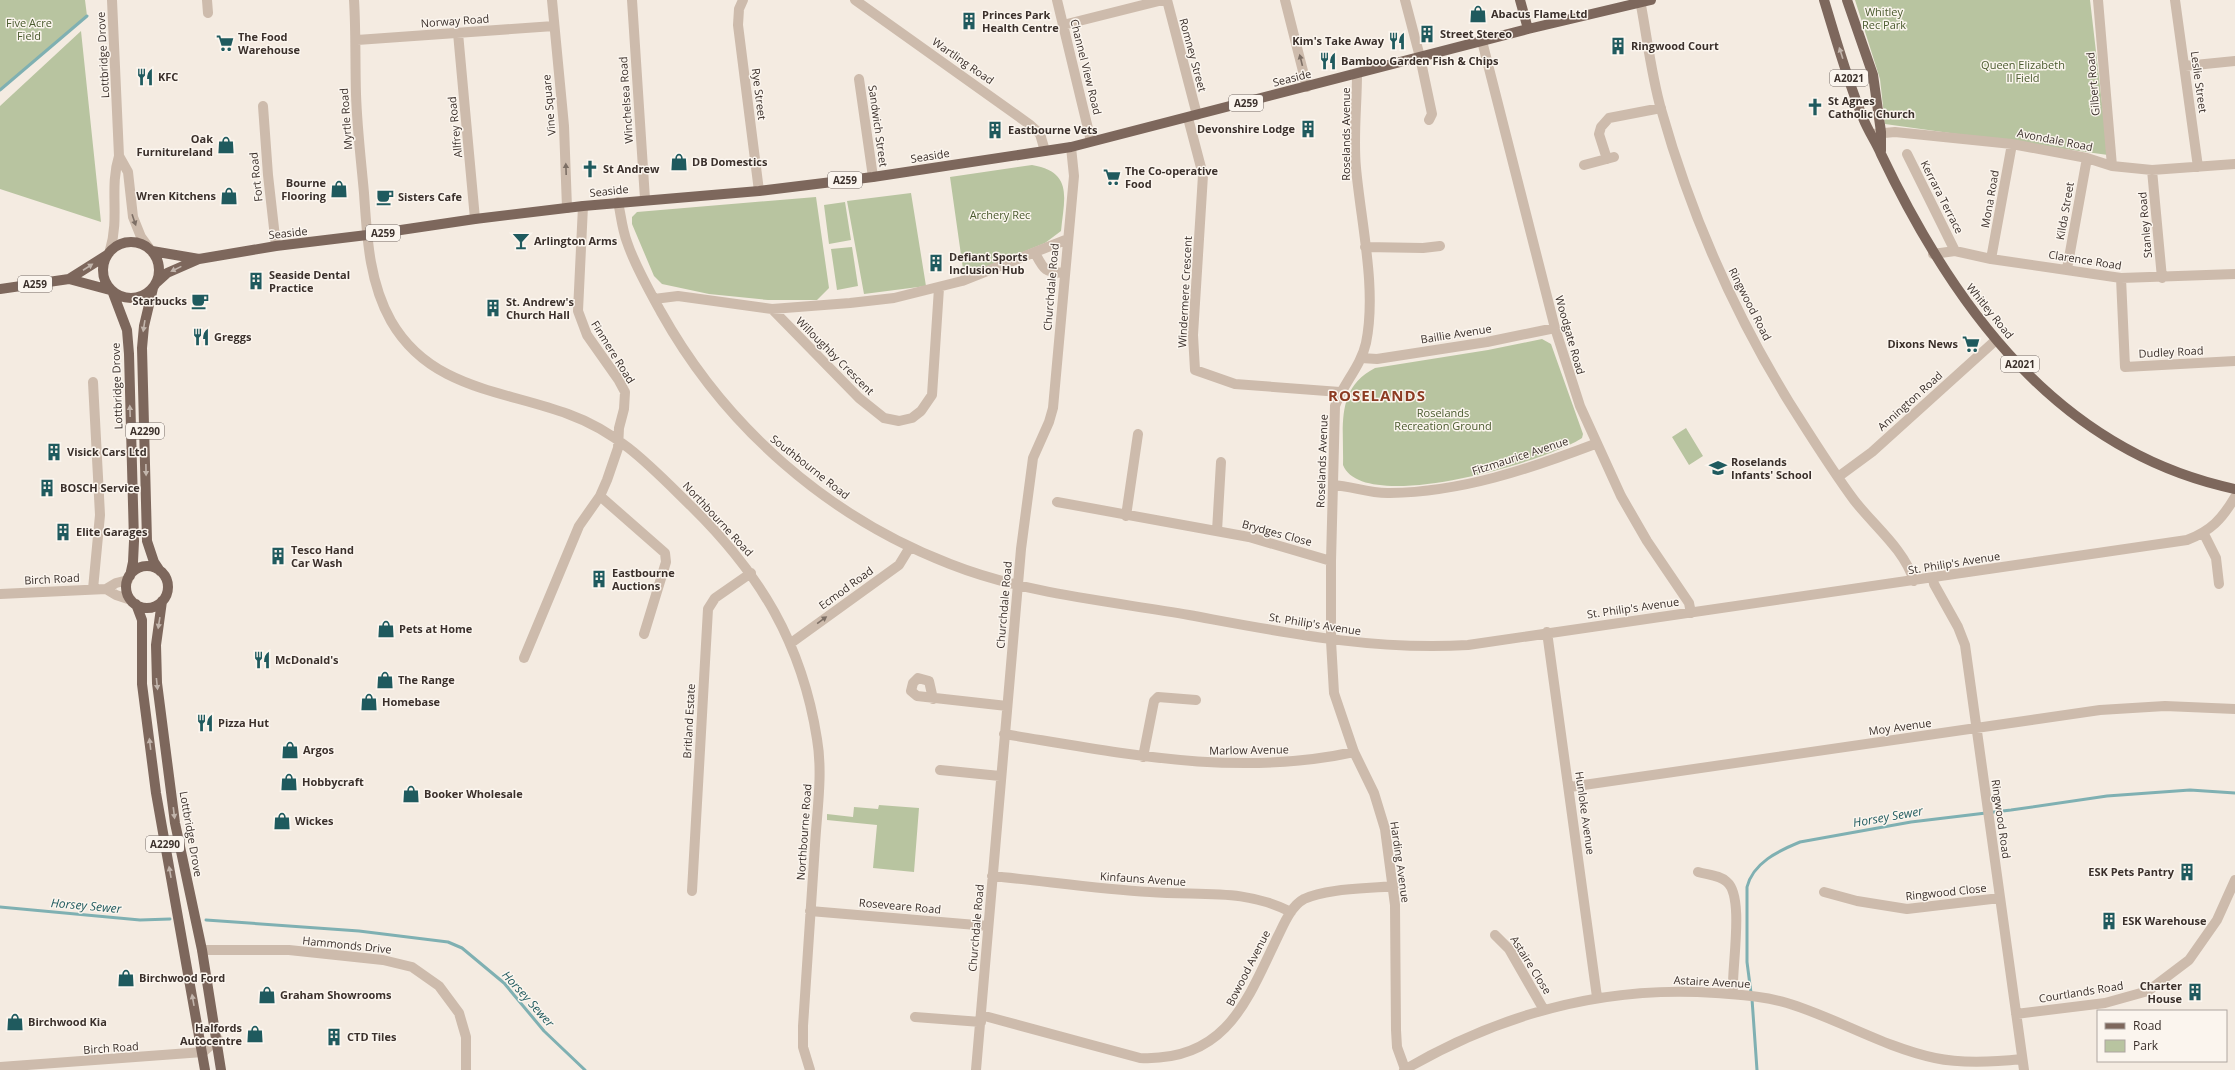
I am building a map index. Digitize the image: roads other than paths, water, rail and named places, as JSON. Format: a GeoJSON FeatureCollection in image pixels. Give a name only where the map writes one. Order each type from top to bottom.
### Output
{"type":"FeatureCollection","features":[{"type":"Feature","properties":{"kind":"main road"},"geometry":{"type":"LineString","coordinates":[[1520,0],[1528,29]]}},
{"type":"Feature","properties":{"kind":"main road","name":"Seaside"},"geometry":{"type":"LineString","coordinates":[[155,286],[167,274],[199,259],[276,246],[583,206],[645,199],[759,191],[873,177],[1071,147],[1193,117],[1528,29],[1640,1],[1651,0]]}},
{"type":"Feature","properties":{"kind":"main road","name":"Whitley Road"},"geometry":{"type":"LineString","coordinates":[[1824,0],[1855,97],[1870,134],[1890,175],[1933,254],[1956,290],[1996,340],[2063,406],[2108,439],[2175,472],[2235,489]]}},
{"type":"Feature","properties":{"kind":"main road","name":"Whitley Road"},"geometry":{"type":"LineString","coordinates":[[1847,0],[1873,75],[1881,132],[1881,154]]}},
{"type":"Feature","properties":{"kind":"main road"},"geometry":{"type":"LineString","coordinates":[[126,242],[134,242],[150,250],[157,260],[159,270],[155,286],[148,294],[134,299],[119,297],[112,291],[103,275],[102,266],[108,252],[126,242]]}},
{"type":"Feature","properties":{"kind":"main road","name":"Seaside"},"geometry":{"type":"LineString","coordinates":[[150,250],[199,259]]}},
{"type":"Feature","properties":{"kind":"main road","name":"A259"},"geometry":{"type":"LineString","coordinates":[[69,279],[108,252]]}},
{"type":"Feature","properties":{"kind":"main road","name":"A259"},"geometry":{"type":"LineString","coordinates":[[0,289],[69,279],[112,291]]}},
{"type":"Feature","properties":{"kind":"main road","name":"A2290"},"geometry":{"type":"LineString","coordinates":[[155,286],[144,326],[142,348],[147,541],[154,562],[160,571]]}},
{"type":"Feature","properties":{"kind":"main road","name":"Lottbridge Drove"},"geometry":{"type":"LineString","coordinates":[[112,291],[127,330],[129,354],[134,541],[133,562],[129,578]]}},
{"type":"Feature","properties":{"kind":"main road"},"geometry":{"type":"LineString","coordinates":[[144,567],[155,568],[160,571],[167,580],[167,592],[162,601],[150,608],[134,602],[127,587],[129,578],[134,571],[144,567]]}},
{"type":"Feature","properties":{"kind":"main road","name":"Lottbridge Drove"},"geometry":{"type":"LineString","coordinates":[[162,601],[156,645],[157,683],[175,822],[202,950],[218,1039],[221,1070]]}},
{"type":"Feature","properties":{"kind":"main road","name":"A2290"},"geometry":{"type":"LineString","coordinates":[[134,602],[142,620],[142,684],[156,793],[205,1070]]}},
{"type":"Feature","properties":{"kind":"street","name":"Lottbridge Drove"},"geometry":{"type":"LineString","coordinates":[[108,252],[116,220],[114,173],[119,156],[112,0]]}},
{"type":"Feature","properties":{"kind":"street"},"geometry":{"type":"LineString","coordinates":[[207,0],[208,13]]}},
{"type":"Feature","properties":{"kind":"street","name":"Myrtle Road"},"geometry":{"type":"LineString","coordinates":[[354,0],[357,40],[356,92],[367,235]]}},
{"type":"Feature","properties":{"kind":"street","name":"Vine Square"},"geometry":{"type":"LineString","coordinates":[[552,0],[564,126],[567,208]]}},
{"type":"Feature","properties":{"kind":"street","name":"Winchelsea Road"},"geometry":{"type":"LineString","coordinates":[[632,0],[645,199]]}},
{"type":"Feature","properties":{"kind":"street","name":"Rye Street"},"geometry":{"type":"LineString","coordinates":[[743,0],[738,25],[759,191]]}},
{"type":"Feature","properties":{"kind":"street","name":"Wartling Road"},"geometry":{"type":"LineString","coordinates":[[855,0],[1029,124],[1040,134],[1045,151]]}},
{"type":"Feature","properties":{"kind":"street","name":"Channel View Road"},"geometry":{"type":"LineString","coordinates":[[1057,0],[1091,141]]}},
{"type":"Feature","properties":{"kind":"street"},"geometry":{"type":"LineString","coordinates":[[1063,25],[1163,0]]}},
{"type":"Feature","properties":{"kind":"street","name":"Romney Street"},"geometry":{"type":"LineString","coordinates":[[1167,0],[1193,117]]}},
{"type":"Feature","properties":{"kind":"street"},"geometry":{"type":"LineString","coordinates":[[1285,0],[1307,87]]}},
{"type":"Feature","properties":{"kind":"street"},"geometry":{"type":"LineString","coordinates":[[1405,0],[1420,57],[1432,114],[1429,120]]}},
{"type":"Feature","properties":{"kind":"street","name":"Gilbert Road"},"geometry":{"type":"LineString","coordinates":[[2098,0],[2112,166]]}},
{"type":"Feature","properties":{"kind":"street","name":"Leslie Street"},"geometry":{"type":"LineString","coordinates":[[2175,0],[2198,166]]}},
{"type":"Feature","properties":{"kind":"street","name":"Ringwood Road"},"geometry":{"type":"LineString","coordinates":[[1640,1],[1661,108],[1697,219],[1735,305],[1785,395],[1838,477],[1872,522],[1906,560],[1914,581]]}},
{"type":"Feature","properties":{"kind":"street","name":"Norway Road"},"geometry":{"type":"LineString","coordinates":[[357,40],[554,26]]}},
{"type":"Feature","properties":{"kind":"street","name":"Allfrey Road"},"geometry":{"type":"LineString","coordinates":[[458,34],[475,219]]}},
{"type":"Feature","properties":{"kind":"street","name":"Woodgate Road"},"geometry":{"type":"LineString","coordinates":[[1482,41],[1566,366],[1595,444],[1621,496],[1647,541],[1689,603],[1691,612]]}},
{"type":"Feature","properties":{"kind":"street"},"geometry":{"type":"LineString","coordinates":[[2185,66],[2235,61]]}},
{"type":"Feature","properties":{"kind":"street","name":"Roselands Avenue"},"geometry":{"type":"LineString","coordinates":[[1331,641],[1331,561],[1335,406],[1340,392],[1361,358],[1368,326],[1369,287],[1356,166],[1357,74]]}},
{"type":"Feature","properties":{"kind":"street","name":"Sandwich Street"},"geometry":{"type":"LineString","coordinates":[[859,79],[873,177]]}},
{"type":"Feature","properties":{"kind":"street","name":"Fort Road"},"geometry":{"type":"LineString","coordinates":[[262,106],[276,246]]}},
{"type":"Feature","properties":{"kind":"street"},"geometry":{"type":"LineString","coordinates":[[1584,165],[1610,158],[1599,134],[1604,122],[1609,118],[1661,108]]}},
{"type":"Feature","properties":{"kind":"street","name":"Windermere Crescent"},"geometry":{"type":"LineString","coordinates":[[1193,117],[1203,175],[1193,335],[1194,370],[1235,384],[1340,392]]}},
{"type":"Feature","properties":{"kind":"street","name":"Avondale Road"},"geometry":{"type":"LineString","coordinates":[[1870,134],[1895,132],[2012,144],[2087,158],[2112,166],[2152,170],[2235,164]]}},
{"type":"Feature","properties":{"kind":"street","name":"Mona Road"},"geometry":{"type":"LineString","coordinates":[[1991,259],[2012,144]]}},
{"type":"Feature","properties":{"kind":"street","name":"Churchdale Road"},"geometry":{"type":"LineString","coordinates":[[976,1070],[1017,585],[1033,458],[1049,422],[1053,408],[1064,273],[1074,176],[1071,147]]}},
{"type":"Feature","properties":{"kind":"street","name":"Kerrara Terrace"},"geometry":{"type":"LineString","coordinates":[[1907,154],[1955,251]]}},
{"type":"Feature","properties":{"kind":"street","name":"Lottbridge Drove"},"geometry":{"type":"LineString","coordinates":[[119,156],[128,172],[132,217],[141,237],[150,250]]}},
{"type":"Feature","properties":{"kind":"street","name":"Kilda Street"},"geometry":{"type":"LineString","coordinates":[[2067,269],[2087,158]]}},
{"type":"Feature","properties":{"kind":"street","name":"Stanley Road"},"geometry":{"type":"LineString","coordinates":[[2152,170],[2162,278]]}},
{"type":"Feature","properties":{"kind":"street","name":"Southbourne Road"},"geometry":{"type":"LineString","coordinates":[[618,202],[627,242],[654,300],[672,331],[703,377],[732,414],[770,453],[811,486],[859,519],[910,547],[951,565],[1017,585]]}},
{"type":"Feature","properties":{"kind":"street","name":"Finmere Road"},"geometry":{"type":"LineString","coordinates":[[524,658],[579,526],[600,496],[618,448],[619,428],[624,409],[625,392],[618,379],[587,335],[578,311],[583,206]]}},
{"type":"Feature","properties":{"kind":"street","name":"Northbourne Road"},"geometry":{"type":"LineString","coordinates":[[367,235],[376,284],[384,306],[403,338],[428,362],[452,378],[470,385],[569,414],[618,438],[706,521],[751,574],[770,602],[791,643],[812,713],[820,766],[803,1026],[803,1047],[810,1070]]}},
{"type":"Feature","properties":{"kind":"street","name":"Willoughby Crescent"},"geometry":{"type":"LineString","coordinates":[[654,300],[678,296],[772,308],[872,301],[939,288],[1068,240]]}},
{"type":"Feature","properties":{"kind":"street"},"geometry":{"type":"LineString","coordinates":[[1365,247],[1423,248],[1440,246]]}},
{"type":"Feature","properties":{"kind":"street","name":"Clarence Road"},"geometry":{"type":"LineString","coordinates":[[1933,254],[1955,251],[1991,259],[2121,278],[2162,278],[2235,274]]}},
{"type":"Feature","properties":{"kind":"street"},"geometry":{"type":"LineString","coordinates":[[1035,253],[1043,268],[1050,272],[1064,273]]}},
{"type":"Feature","properties":{"kind":"street","name":"Dudley Road"},"geometry":{"type":"LineString","coordinates":[[2121,278],[2125,367],[2235,361]]}},
{"type":"Feature","properties":{"kind":"street","name":"Willoughby Crescent"},"geometry":{"type":"LineString","coordinates":[[772,308],[859,398],[884,418],[899,421],[912,418],[921,411],[932,395],[939,288]]}},
{"type":"Feature","properties":{"kind":"street","name":"Baillie Avenue"},"geometry":{"type":"LineString","coordinates":[[1361,358],[1377,359],[1487,342],[1555,328]]}},
{"type":"Feature","properties":{"kind":"street","name":"Annington Road"},"geometry":{"type":"LineString","coordinates":[[1838,477],[1872,452],[1996,340]]}},
{"type":"Feature","properties":{"kind":"street","name":"Lottbridge Drove"},"geometry":{"type":"LineString","coordinates":[[93,382],[100,515],[93,589]]}},
{"type":"Feature","properties":{"kind":"street"},"geometry":{"type":"LineString","coordinates":[[1126,516],[1138,434]]}},
{"type":"Feature","properties":{"kind":"street","name":"Fitzmaurice Avenue"},"geometry":{"type":"LineString","coordinates":[[1333,485],[1388,493],[1469,485],[1492,480],[1595,444]]}},
{"type":"Feature","properties":{"kind":"street"},"geometry":{"type":"LineString","coordinates":[[1217,531],[1221,462]]}},
{"type":"Feature","properties":{"kind":"street"},"geometry":{"type":"LineString","coordinates":[[600,496],[665,553],[666,562],[644,634]]}},
{"type":"Feature","properties":{"kind":"street","name":"St. Philip's Avenue"},"geometry":{"type":"LineString","coordinates":[[1017,585],[1331,641],[1391,646],[1438,647],[1914,581],[2187,540],[2204,534],[2222,516],[2235,497]]}},
{"type":"Feature","properties":{"kind":"street","name":"Brydges Close"},"geometry":{"type":"LineString","coordinates":[[1057,502],[1126,516],[1249,537],[1331,561]]}},
{"type":"Feature","properties":{"kind":"street"},"geometry":{"type":"LineString","coordinates":[[2204,534],[2216,558],[2219,584]]}},
{"type":"Feature","properties":{"kind":"street","name":"Ecmod Road"},"geometry":{"type":"LineString","coordinates":[[791,643],[899,565],[910,547]]}},
{"type":"Feature","properties":{"kind":"street","name":"Britland Estate"},"geometry":{"type":"LineString","coordinates":[[692,891],[708,609],[714,598],[751,574]]}},
{"type":"Feature","properties":{"kind":"street","name":"Birch Road"},"geometry":{"type":"LineString","coordinates":[[0,594],[106,589],[129,578]]}},
{"type":"Feature","properties":{"kind":"street","name":"Ringwood Road"},"geometry":{"type":"LineString","coordinates":[[1933,578],[1934,584],[1958,627],[1965,645],[2024,1070]]}},
{"type":"Feature","properties":{"kind":"street","name":"Birch Road"},"geometry":{"type":"LineString","coordinates":[[106,589],[116,595],[134,602]]}},
{"type":"Feature","properties":{"kind":"street","name":"Hunloke Avenue"},"geometry":{"type":"LineString","coordinates":[[1547,632],[1570,787],[1598,997]]}},
{"type":"Feature","properties":{"kind":"street","name":"Harding Avenue"},"geometry":{"type":"LineString","coordinates":[[1331,641],[1334,692],[1354,752],[1374,793],[1383,822],[1394,886],[1396,1030],[1400,1060],[1404,1070]]}},
{"type":"Feature","properties":{"kind":"street"},"geometry":{"type":"LineString","coordinates":[[1144,757],[1154,701],[1158,697],[1196,700]]}},
{"type":"Feature","properties":{"kind":"street"},"geometry":{"type":"LineString","coordinates":[[933,699],[1007,706]]}},
{"type":"Feature","properties":{"kind":"street","name":"Moy Avenue"},"geometry":{"type":"LineString","coordinates":[[1570,787],[1977,728],[2135,707],[2194,706],[2235,709]]}},
{"type":"Feature","properties":{"kind":"street","name":"Marlow Avenue"},"geometry":{"type":"LineString","coordinates":[[1004,734],[1144,757],[1197,763],[1276,764],[1312,760],[1354,752]]}},
{"type":"Feature","properties":{"kind":"street"},"geometry":{"type":"LineString","coordinates":[[940,770],[1000,776]]}},
{"type":"Feature","properties":{"kind":"street"},"geometry":{"type":"LineString","coordinates":[[1698,872],[1722,878],[1729,883],[1734,890],[1738,995]]}},
{"type":"Feature","properties":{"kind":"street","name":"Kinfauns Avenue"},"geometry":{"type":"LineString","coordinates":[[992,876],[1151,892],[1242,896],[1269,902],[1291,912]]}},
{"type":"Feature","properties":{"kind":"street","name":"Courtlands Road"},"geometry":{"type":"LineString","coordinates":[[2016,1014],[2105,1003],[2148,991],[2189,960],[2217,920],[2235,880]]}},
{"type":"Feature","properties":{"kind":"street","name":"Bowood Avenue"},"geometry":{"type":"LineString","coordinates":[[915,1017],[981,1018],[1140,1058],[1163,1058],[1187,1051],[1216,1038],[1238,1015],[1246,1003],[1291,912],[1303,899],[1314,896],[1394,886]]}},
{"type":"Feature","properties":{"kind":"street","name":"Ringwood Close"},"geometry":{"type":"LineString","coordinates":[[1824,892],[1857,902],[1907,909],[2000,898]]}},
{"type":"Feature","properties":{"kind":"street","name":"Roseveare Road"},"geometry":{"type":"LineString","coordinates":[[810,911],[988,926]]}},
{"type":"Feature","properties":{"kind":"street","name":"Astaire Close"},"geometry":{"type":"LineString","coordinates":[[1495,935],[1509,950],[1544,1010]]}},
{"type":"Feature","properties":{"kind":"street","name":"Hammonds Drive"},"geometry":{"type":"LineString","coordinates":[[202,950],[289,950],[383,960],[412,968],[439,986],[455,1006],[466,1037],[468,1050],[466,1070]]}},
{"type":"Feature","properties":{"kind":"street","name":"Astaire Avenue"},"geometry":{"type":"LineString","coordinates":[[1404,1070],[1463,1040],[1515,1019],[1544,1010],[1598,997],[1643,992],[1681,992],[1763,998],[1810,1010],[1868,1036],[1936,1058],[1980,1062],[2022,1059]]}},
{"type":"Feature","properties":{"kind":"street"},"geometry":{"type":"LineString","coordinates":[[203,1052],[218,1039]]}},
{"type":"Feature","properties":{"kind":"street","name":"Birch Road"},"geometry":{"type":"LineString","coordinates":[[0,1067],[203,1052]]}},
{"type":"Feature","properties":{"kind":"waterway"},"geometry":{"type":"LineString","coordinates":[[0,90],[87,16]]}},
{"type":"Feature","properties":{"kind":"waterway","name":"Horsey Sewer"},"geometry":{"type":"LineString","coordinates":[[1751,993],[1747,962],[1747,887],[1755,871],[1768,859],[1783,849],[1800,842],[1911,822],[2011,810],[2107,796],[2190,790],[2235,793]]}},
{"type":"Feature","properties":{"kind":"waterway","name":"Horsey Sewer"},"geometry":{"type":"LineString","coordinates":[[0,907],[140,920],[170,919]]}},
{"type":"Feature","properties":{"kind":"waterway","name":"Horsey Sewer"},"geometry":{"type":"LineString","coordinates":[[206,920],[359,931],[448,942],[462,948],[504,983],[544,1031],[585,1070]]}},
{"type":"Feature","properties":{"kind":"waterway","name":"Horsey Sewer"},"geometry":{"type":"LineString","coordinates":[[1752,999],[1757,1070]]}},
{"type":"Feature","properties":{"kind":"place","name":"Abacus Flame Ltd"},"geometry":{"type":"Point","coordinates":[1478,14]}},
{"type":"Feature","properties":{"kind":"place","name":"Princes Park Health Centre"},"geometry":{"type":"Point","coordinates":[969,21]}},
{"type":"Feature","properties":{"kind":"place","name":"Street Stereo"},"geometry":{"type":"Point","coordinates":[1427,34]}},
{"type":"Feature","properties":{"kind":"place","name":"Kim's Take Away"},"geometry":{"type":"Point","coordinates":[1397,41]}},
{"type":"Feature","properties":{"kind":"place","name":"The Food Warehouse"},"geometry":{"type":"Point","coordinates":[225,43]}},
{"type":"Feature","properties":{"kind":"place","name":"Ringwood Court"},"geometry":{"type":"Point","coordinates":[1618,46]}},
{"type":"Feature","properties":{"kind":"place","name":"Bamboo Garden Fish & Chips"},"geometry":{"type":"Point","coordinates":[1328,61]}},
{"type":"Feature","properties":{"kind":"place","name":"KFC"},"geometry":{"type":"Point","coordinates":[145,77]}},
{"type":"Feature","properties":{"kind":"place","name":"St Agnes Catholic Church"},"geometry":{"type":"Point","coordinates":[1815,107]}},
{"type":"Feature","properties":{"kind":"place","name":"Devonshire Lodge"},"geometry":{"type":"Point","coordinates":[1308,129]}},
{"type":"Feature","properties":{"kind":"place","name":"Eastbourne Vets"},"geometry":{"type":"Point","coordinates":[995,130]}},
{"type":"Feature","properties":{"kind":"place","name":"Oak Furnitureland"},"geometry":{"type":"Point","coordinates":[226,145]}},
{"type":"Feature","properties":{"kind":"place","name":"DB Domestics"},"geometry":{"type":"Point","coordinates":[679,162]}},
{"type":"Feature","properties":{"kind":"place","name":"St Andrew"},"geometry":{"type":"Point","coordinates":[590,169]}},
{"type":"Feature","properties":{"kind":"place","name":"The Co-operative Food"},"geometry":{"type":"Point","coordinates":[1112,177]}},
{"type":"Feature","properties":{"kind":"place","name":"Bourne Flooring"},"geometry":{"type":"Point","coordinates":[339,189]}},
{"type":"Feature","properties":{"kind":"place","name":"Wren Kitchens"},"geometry":{"type":"Point","coordinates":[229,196]}},
{"type":"Feature","properties":{"kind":"place","name":"Sisters Cafe"},"geometry":{"type":"Point","coordinates":[385,197]}},
{"type":"Feature","properties":{"kind":"place","name":"Arlington Arms"},"geometry":{"type":"Point","coordinates":[521,241]}},
{"type":"Feature","properties":{"kind":"place","name":"Defiant Sports Inclusion Hub"},"geometry":{"type":"Point","coordinates":[936,263]}},
{"type":"Feature","properties":{"kind":"place","name":"Seaside Dental Practice"},"geometry":{"type":"Point","coordinates":[256,281]}},
{"type":"Feature","properties":{"kind":"place","name":"Starbucks"},"geometry":{"type":"Point","coordinates":[200,301]}},
{"type":"Feature","properties":{"kind":"place","name":"St. Andrew's Church Hall"},"geometry":{"type":"Point","coordinates":[493,308]}},
{"type":"Feature","properties":{"kind":"place","name":"Greggs"},"geometry":{"type":"Point","coordinates":[201,337]}},
{"type":"Feature","properties":{"kind":"place","name":"Dixons News"},"geometry":{"type":"Point","coordinates":[1971,344]}},
{"type":"Feature","properties":{"kind":"place","name":"Visick Cars Ltd"},"geometry":{"type":"Point","coordinates":[54,452]}},
{"type":"Feature","properties":{"kind":"place","name":"Roselands Infants' School"},"geometry":{"type":"Point","coordinates":[1718,468]}},
{"type":"Feature","properties":{"kind":"place","name":"BOSCH Service"},"geometry":{"type":"Point","coordinates":[47,488]}},
{"type":"Feature","properties":{"kind":"place","name":"Elite Garages"},"geometry":{"type":"Point","coordinates":[63,532]}},
{"type":"Feature","properties":{"kind":"place","name":"Tesco Hand Car Wash"},"geometry":{"type":"Point","coordinates":[278,556]}},
{"type":"Feature","properties":{"kind":"place","name":"Eastbourne Auctions"},"geometry":{"type":"Point","coordinates":[599,579]}},
{"type":"Feature","properties":{"kind":"place","name":"Pets at Home"},"geometry":{"type":"Point","coordinates":[386,629]}},
{"type":"Feature","properties":{"kind":"place","name":"McDonald's"},"geometry":{"type":"Point","coordinates":[262,660]}},
{"type":"Feature","properties":{"kind":"place","name":"The Range"},"geometry":{"type":"Point","coordinates":[385,680]}},
{"type":"Feature","properties":{"kind":"place","name":"Homebase"},"geometry":{"type":"Point","coordinates":[369,702]}},
{"type":"Feature","properties":{"kind":"place","name":"Pizza Hut"},"geometry":{"type":"Point","coordinates":[205,723]}},
{"type":"Feature","properties":{"kind":"place","name":"Argos"},"geometry":{"type":"Point","coordinates":[290,750]}},
{"type":"Feature","properties":{"kind":"place","name":"Hobbycraft"},"geometry":{"type":"Point","coordinates":[289,782]}},
{"type":"Feature","properties":{"kind":"place","name":"Booker Wholesale"},"geometry":{"type":"Point","coordinates":[411,794]}},
{"type":"Feature","properties":{"kind":"place","name":"Wickes"},"geometry":{"type":"Point","coordinates":[282,821]}},
{"type":"Feature","properties":{"kind":"place","name":"ESK Pets Pantry"},"geometry":{"type":"Point","coordinates":[2187,872]}},
{"type":"Feature","properties":{"kind":"place","name":"ESK Warehouse"},"geometry":{"type":"Point","coordinates":[2109,921]}},
{"type":"Feature","properties":{"kind":"place","name":"Birchwood Ford"},"geometry":{"type":"Point","coordinates":[126,978]}},
{"type":"Feature","properties":{"kind":"place","name":"Charter House"},"geometry":{"type":"Point","coordinates":[2195,992]}},
{"type":"Feature","properties":{"kind":"place","name":"Graham Showrooms"},"geometry":{"type":"Point","coordinates":[267,995]}},
{"type":"Feature","properties":{"kind":"place","name":"Birchwood Kia"},"geometry":{"type":"Point","coordinates":[15,1022]}},
{"type":"Feature","properties":{"kind":"place","name":"Halfords Autocentre"},"geometry":{"type":"Point","coordinates":[255,1034]}},
{"type":"Feature","properties":{"kind":"place","name":"CTD Tiles"},"geometry":{"type":"Point","coordinates":[334,1037]}},
{"type":"Feature","properties":{"kind":"district","name":"ROSELANDS"},"geometry":{"type":"Point","coordinates":[1377,396]}},
{"type":"Feature","properties":{"kind":"park label","name":"Whitley Rec Park"},"geometry":{"type":"Point","coordinates":[1884,18]}},
{"type":"Feature","properties":{"kind":"park label","name":"Five Acre Field"},"geometry":{"type":"Point","coordinates":[29,29]}},
{"type":"Feature","properties":{"kind":"park label","name":"Queen Elizabeth II Field"},"geometry":{"type":"Point","coordinates":[2023,71]}},
{"type":"Feature","properties":{"kind":"park label","name":"Archery Rec"},"geometry":{"type":"Point","coordinates":[1000,215]}},
{"type":"Feature","properties":{"kind":"park label","name":"Roselands Recreation Ground"},"geometry":{"type":"Point","coordinates":[1443,419]}}]}
